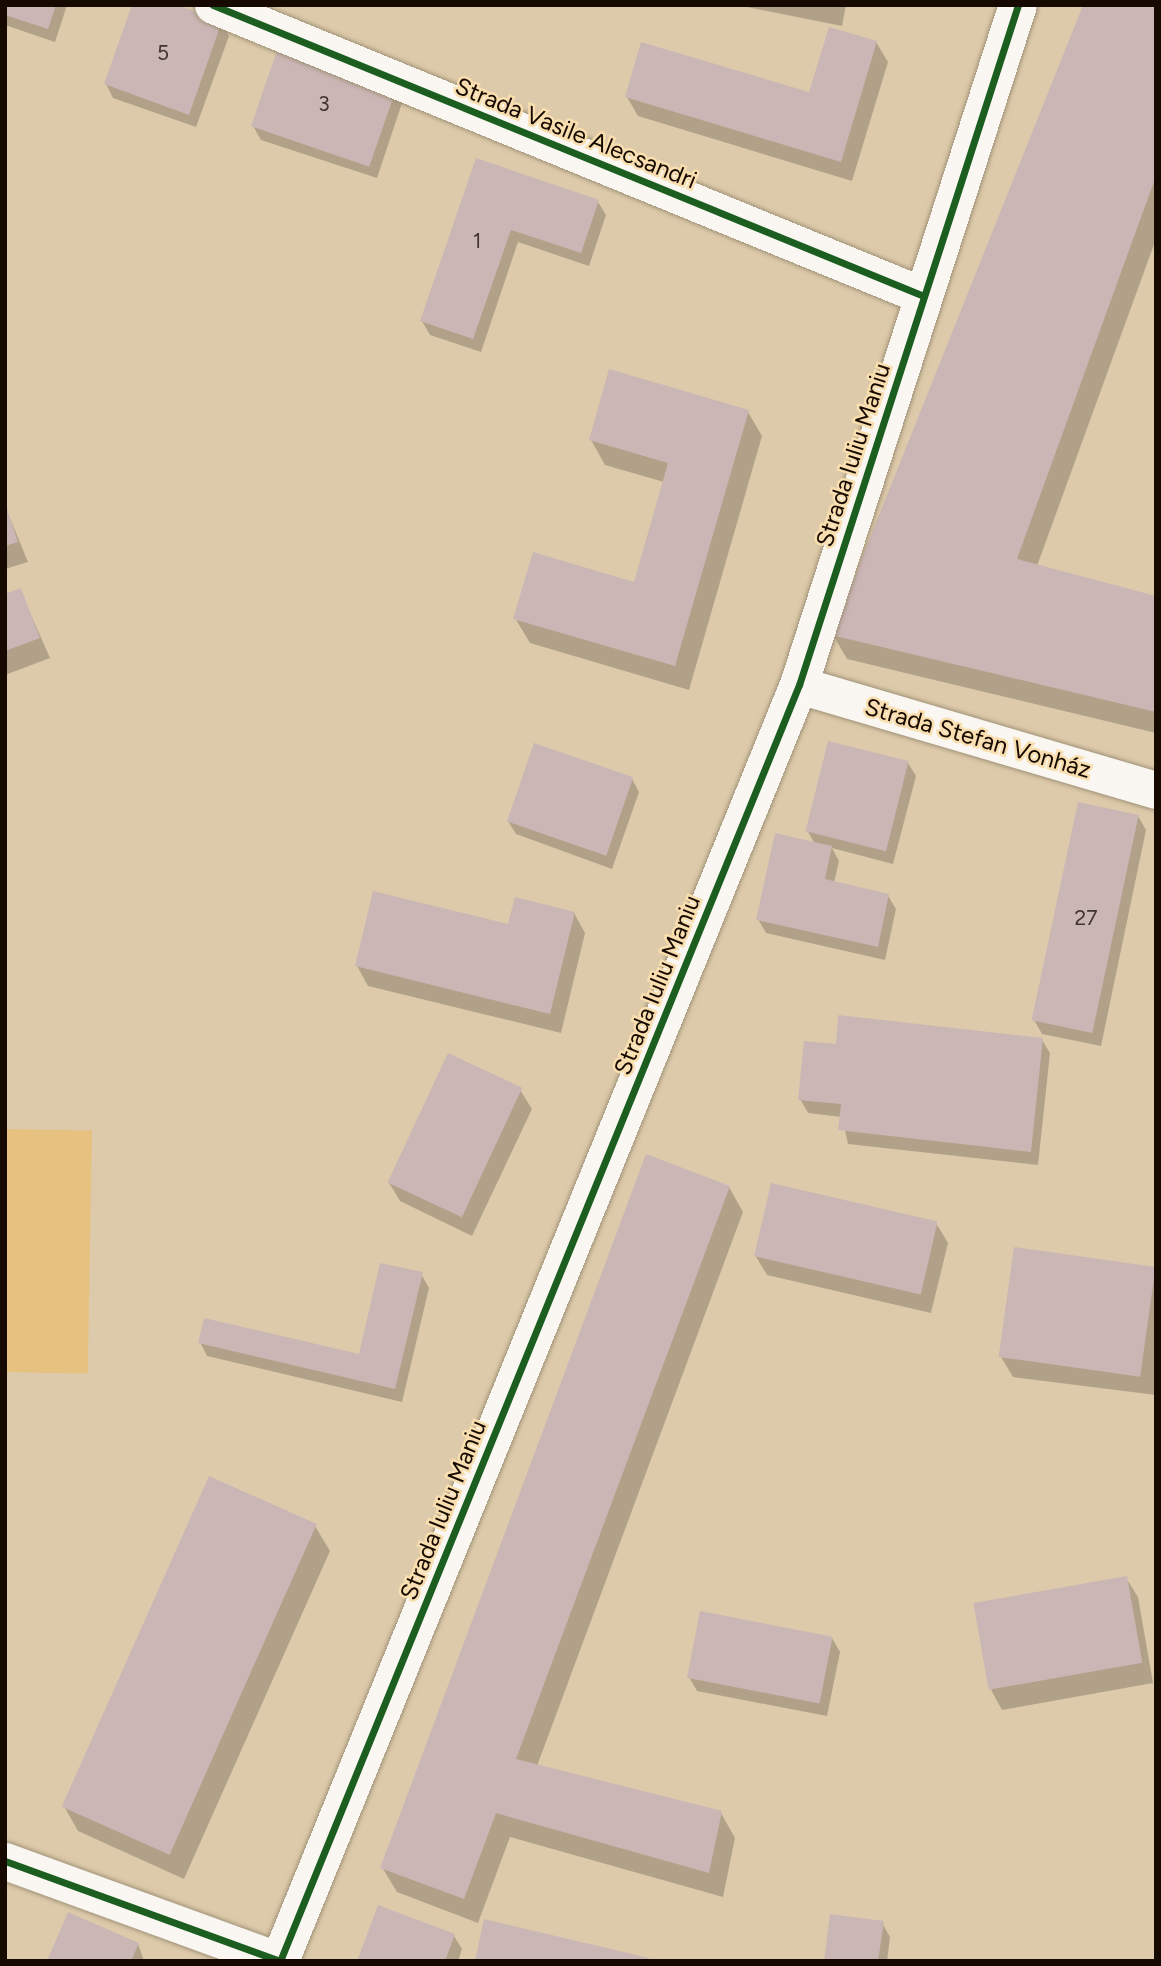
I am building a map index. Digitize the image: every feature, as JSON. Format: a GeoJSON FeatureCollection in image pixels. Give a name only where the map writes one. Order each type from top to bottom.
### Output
{"type":"FeatureCollection","features":[{"type":"Feature","properties":{"kind":"street","name":"Strada Vasile Alecsandri"},"geometry":{"type":"LineString","coordinates":[[214,5],[924,296]]}},
{"type":"Feature","properties":{"kind":"street","name":"Strada Iuliu Maniu"},"geometry":{"type":"LineString","coordinates":[[280,1961],[800,685],[1018,5]]}},
{"type":"Feature","properties":{"kind":"street","name":"Strada Stefan Vonház"},"geometry":{"type":"LineString","coordinates":[[800,685],[1156,790]]}},
{"type":"Feature","properties":{"kind":"street"},"geometry":{"type":"LineString","coordinates":[[5,1861],[280,1961]]}},
{"type":"Feature","properties":{"kind":"shaded area"},"geometry":{"type":"Polygon","coordinates":[[[5,1129],[92,1131],[88,1373],[5,1372],[5,1129]]]}},
{"type":"Feature","properties":{"kind":"building"},"geometry":{"type":"Polygon","coordinates":[[[5,5],[56,5],[48,29],[5,15],[5,5]]]}},
{"type":"Feature","properties":{"kind":"building"},"geometry":{"type":"Polygon","coordinates":[[[132,5],[177,5],[222,21],[189,115],[104,84],[132,5]]]}},
{"type":"Feature","properties":{"kind":"building"},"geometry":{"type":"Polygon","coordinates":[[[1083,5],[1156,5],[1156,176],[1017,559],[1156,596],[1156,712],[831,635],[1083,5]]]}},
{"type":"Feature","properties":{"kind":"building"},"geometry":{"type":"Polygon","coordinates":[[[829,27],[877,41],[841,162],[625,97],[641,42],[809,92],[829,27]]]}},
{"type":"Feature","properties":{"kind":"building"},"geometry":{"type":"Polygon","coordinates":[[[280,42],[398,83],[369,167],[251,126],[280,42]]]}},
{"type":"Feature","properties":{"kind":"building"},"geometry":{"type":"Polygon","coordinates":[[[476,158],[599,200],[581,253],[511,230],[473,339],[420,321],[476,158]]]}},
{"type":"Feature","properties":{"kind":"building"},"geometry":{"type":"Polygon","coordinates":[[[609,369],[749,410],[675,666],[513,619],[533,552],[634,582],[668,463],[589,440],[609,369]]]}},
{"type":"Feature","properties":{"kind":"building"},"geometry":{"type":"Polygon","coordinates":[[[5,503],[18,542],[5,546],[5,503]]]}},
{"type":"Feature","properties":{"kind":"building"},"geometry":{"type":"Polygon","coordinates":[[[21,588],[40,638],[5,651],[5,594],[21,588]]]}},
{"type":"Feature","properties":{"kind":"building"},"geometry":{"type":"Polygon","coordinates":[[[828,741],[909,761],[886,851],[806,831],[828,741]]]}},
{"type":"Feature","properties":{"kind":"building"},"geometry":{"type":"Polygon","coordinates":[[[534,743],[633,777],[606,856],[507,821],[534,743]]]}},
{"type":"Feature","properties":{"kind":"building"},"geometry":{"type":"Polygon","coordinates":[[[1078,802],[1139,815],[1092,1033],[1032,1020],[1078,802]]]}},
{"type":"Feature","properties":{"kind":"building"},"geometry":{"type":"Polygon","coordinates":[[[775,833],[832,846],[825,879],[889,894],[878,947],[756,920],[775,833]]]}},
{"type":"Feature","properties":{"kind":"building"},"geometry":{"type":"Polygon","coordinates":[[[373,891],[508,924],[515,897],[575,912],[550,1014],[355,966],[373,891]]]}},
{"type":"Feature","properties":{"kind":"building"},"geometry":{"type":"Polygon","coordinates":[[[838,1015],[1043,1038],[1031,1152],[838,1130],[841,1104],[798,1100],[804,1041],[836,1044],[838,1015]]]}},
{"type":"Feature","properties":{"kind":"building"},"geometry":{"type":"Polygon","coordinates":[[[448,1053],[522,1088],[462,1217],[388,1183],[448,1053]]]}},
{"type":"Feature","properties":{"kind":"building"},"geometry":{"type":"Polygon","coordinates":[[[646,1154],[730,1186],[516,1759],[722,1811],[709,1873],[496,1813],[464,1899],[380,1868],[646,1154]]]}},
{"type":"Feature","properties":{"kind":"building"},"geometry":{"type":"Polygon","coordinates":[[[771,1183],[938,1221],[921,1295],[754,1256],[771,1183]]]}},
{"type":"Feature","properties":{"kind":"building"},"geometry":{"type":"Polygon","coordinates":[[[1014,1247],[1156,1267],[1140,1377],[999,1357],[1014,1247]]]}},
{"type":"Feature","properties":{"kind":"building"},"geometry":{"type":"Polygon","coordinates":[[[380,1263],[423,1272],[395,1389],[198,1343],[204,1318],[359,1354],[380,1263]]]}},
{"type":"Feature","properties":{"kind":"building"},"geometry":{"type":"Polygon","coordinates":[[[209,1476],[317,1524],[170,1855],[62,1807],[209,1476]]]}},
{"type":"Feature","properties":{"kind":"building"},"geometry":{"type":"Polygon","coordinates":[[[1127,1576],[1142,1663],[989,1690],[973,1603],[1127,1576]]]}},
{"type":"Feature","properties":{"kind":"building"},"geometry":{"type":"Polygon","coordinates":[[[700,1611],[833,1637],[820,1704],[687,1678],[700,1611]]]}},
{"type":"Feature","properties":{"kind":"building"},"geometry":{"type":"Polygon","coordinates":[[[378,1905],[455,1934],[445,1961],[357,1961],[378,1905]]]}},
{"type":"Feature","properties":{"kind":"building"},"geometry":{"type":"Polygon","coordinates":[[[68,1912],[139,1943],[131,1961],[47,1961],[68,1912]]]}},
{"type":"Feature","properties":{"kind":"building"},"geometry":{"type":"Polygon","coordinates":[[[830,1914],[884,1921],[878,1961],[824,1961],[830,1914]]]}},
{"type":"Feature","properties":{"kind":"building"},"geometry":{"type":"Polygon","coordinates":[[[484,1919],[649,1958],[648,1961],[475,1961],[484,1919]]]}},
{"type":"Feature","properties":{"kind":"cycle path"},"geometry":{"type":"LineString","coordinates":[[213,5],[924,296]]}},
{"type":"Feature","properties":{"kind":"cycle path"},"geometry":{"type":"LineString","coordinates":[[5,1861],[280,1961],[799,685],[1018,5]]}}]}
